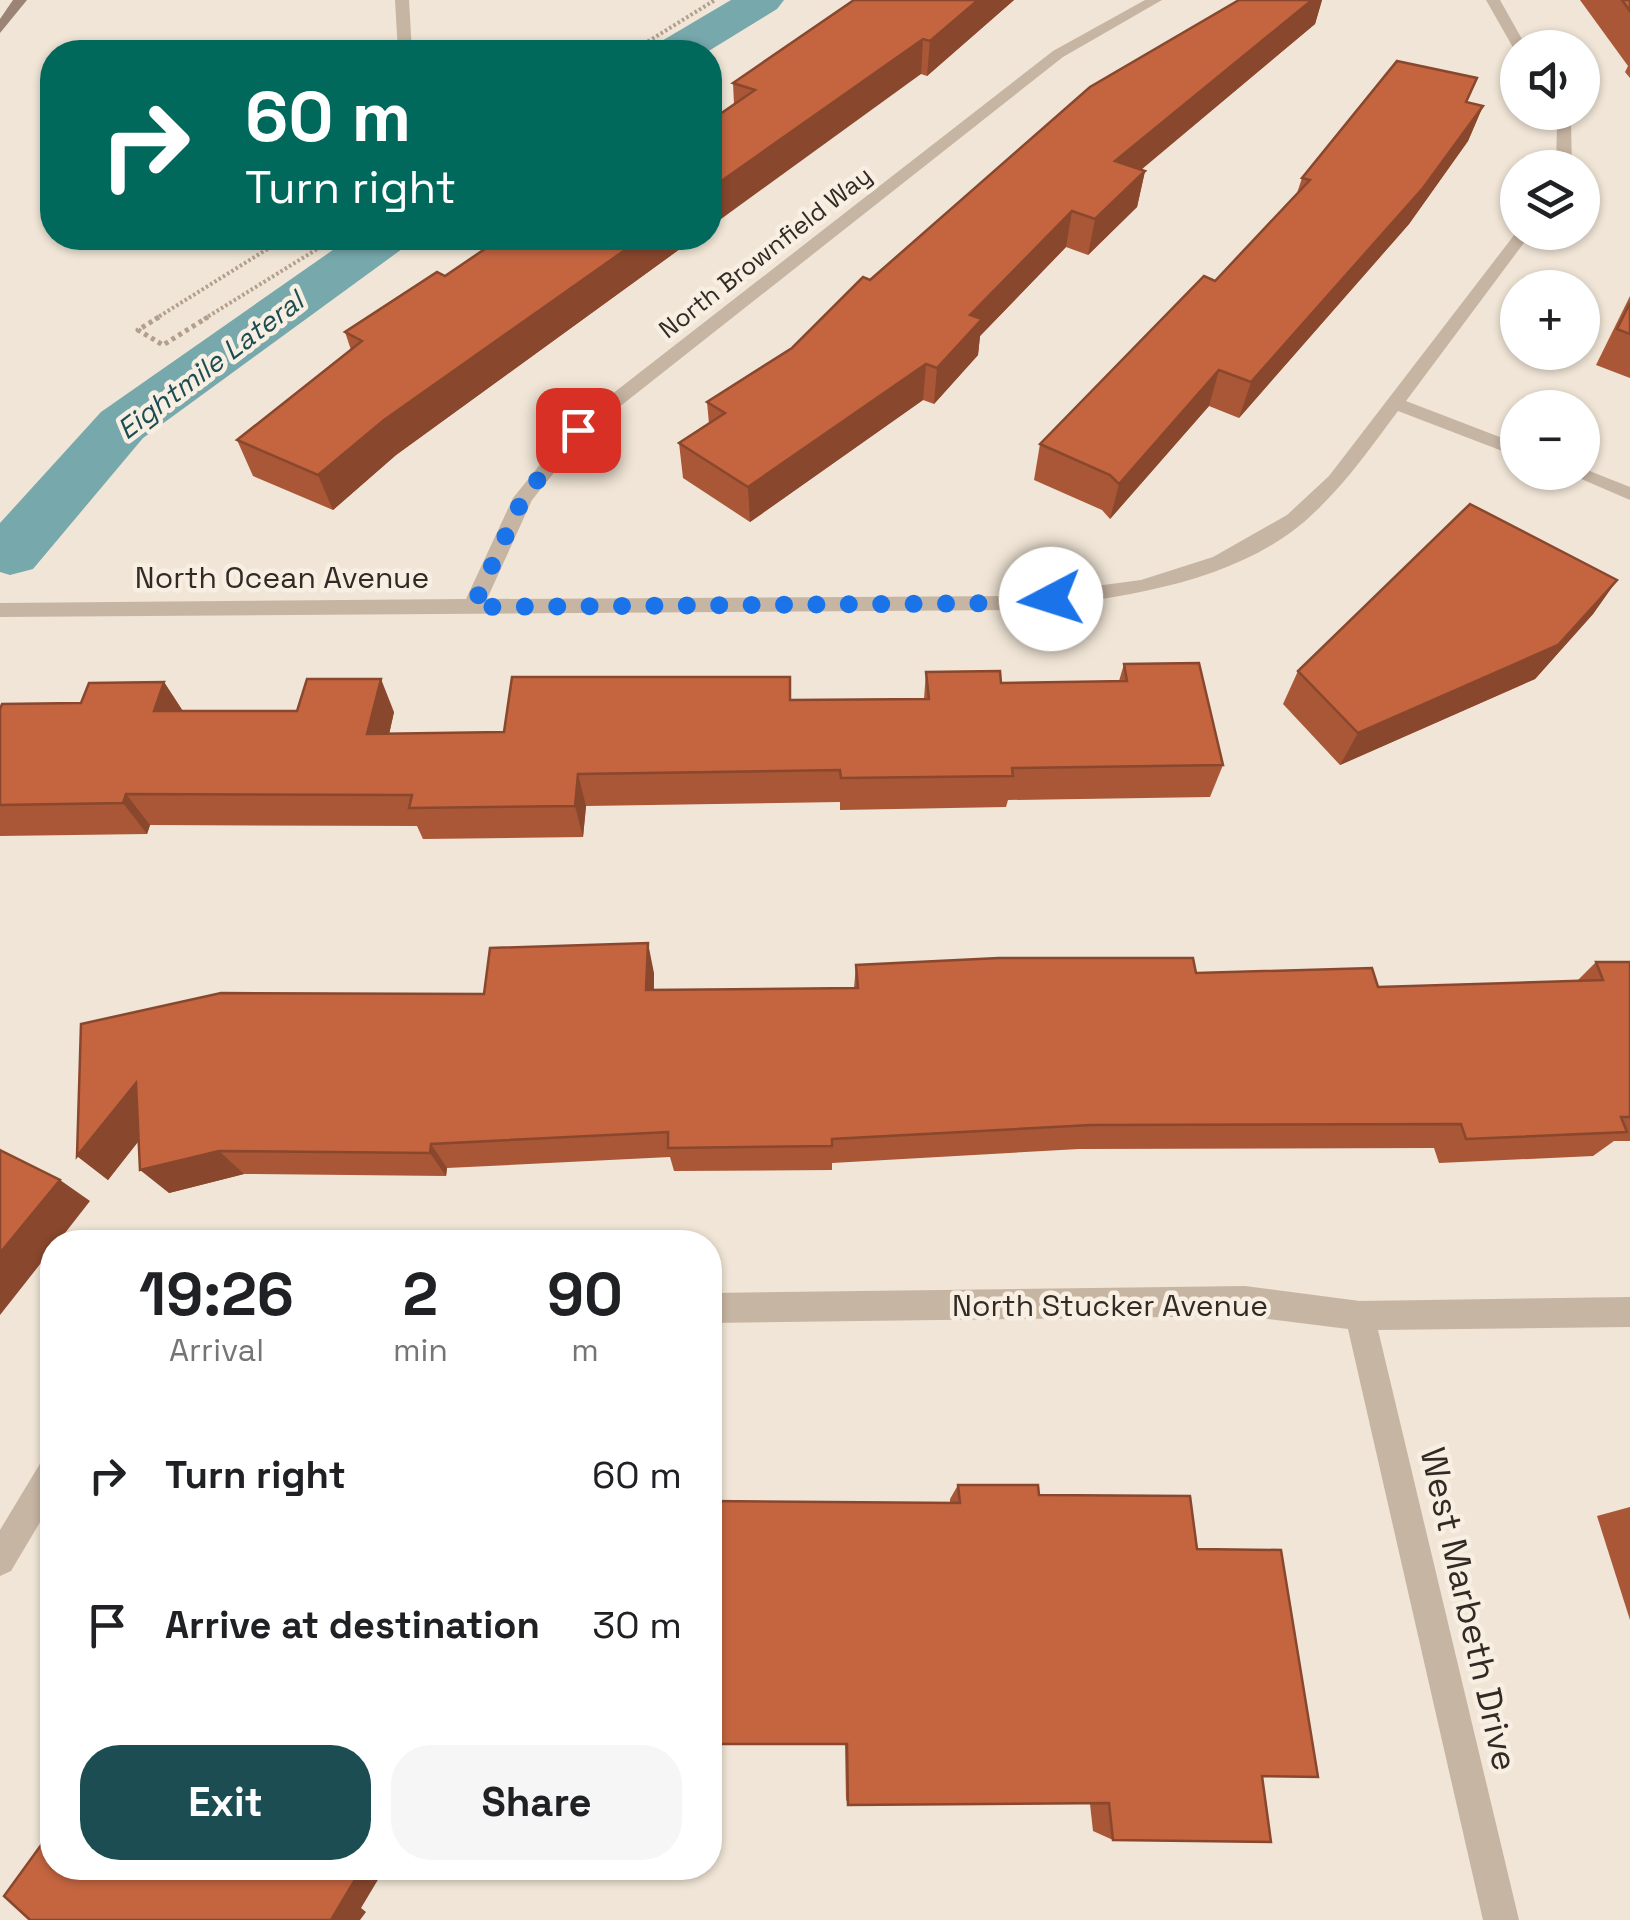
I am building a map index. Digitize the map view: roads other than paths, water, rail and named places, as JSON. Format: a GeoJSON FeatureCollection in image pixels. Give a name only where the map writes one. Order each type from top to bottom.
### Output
{"type":"FeatureCollection","features":[{"type":"Feature","properties":{"kind":"street"},"geometry":{"type":"LineString","coordinates":[[0,29],[20,0]]}},
{"type":"Feature","properties":{"kind":"street"},"geometry":{"type":"LineString","coordinates":[[402,0],[404,40]]}},
{"type":"Feature","properties":{"kind":"street","name":"North Brownfield Way"},"geometry":{"type":"LineString","coordinates":[[473,607],[523,498],[578,430],[1058,54],[1155,0]]}},
{"type":"Feature","properties":{"kind":"street"},"geometry":{"type":"LineString","coordinates":[[1493,0],[1510,30]]}},
{"type":"Feature","properties":{"kind":"street","name":"North Ocean Avenue"},"geometry":{"type":"LineString","coordinates":[[0,610],[1021,603],[1142,587],[1220,562],[1294,520],[1336,480],[1510,250]]}},
{"type":"Feature","properties":{"kind":"street"},"geometry":{"type":"LineString","coordinates":[[1395,404],[1500,444]]}},
{"type":"Feature","properties":{"kind":"street"},"geometry":{"type":"LineString","coordinates":[[1600,482],[1630,494]]}},
{"type":"Feature","properties":{"kind":"street","name":"North Stucker Avenue"},"geometry":{"type":"LineString","coordinates":[[722,1308],[1244,1302],[1360,1316],[1630,1312]]}},
{"type":"Feature","properties":{"kind":"street","name":"West Marbeth Drive"},"geometry":{"type":"LineString","coordinates":[[1360,1316],[1501,1920]]}},
{"type":"Feature","properties":{"kind":"street"},"geometry":{"type":"LineString","coordinates":[[0,1560],[40,1493]]}},
{"type":"Feature","properties":{"kind":"waterway","name":"Eightmile Lateral"},"geometry":{"type":"LineString","coordinates":[[696,40],[762,0]]}},
{"type":"Feature","properties":{"kind":"waterway","name":"Eightmile Lateral"},"geometry":{"type":"LineString","coordinates":[[10,553],[122,425],[367,250]]}}]}
